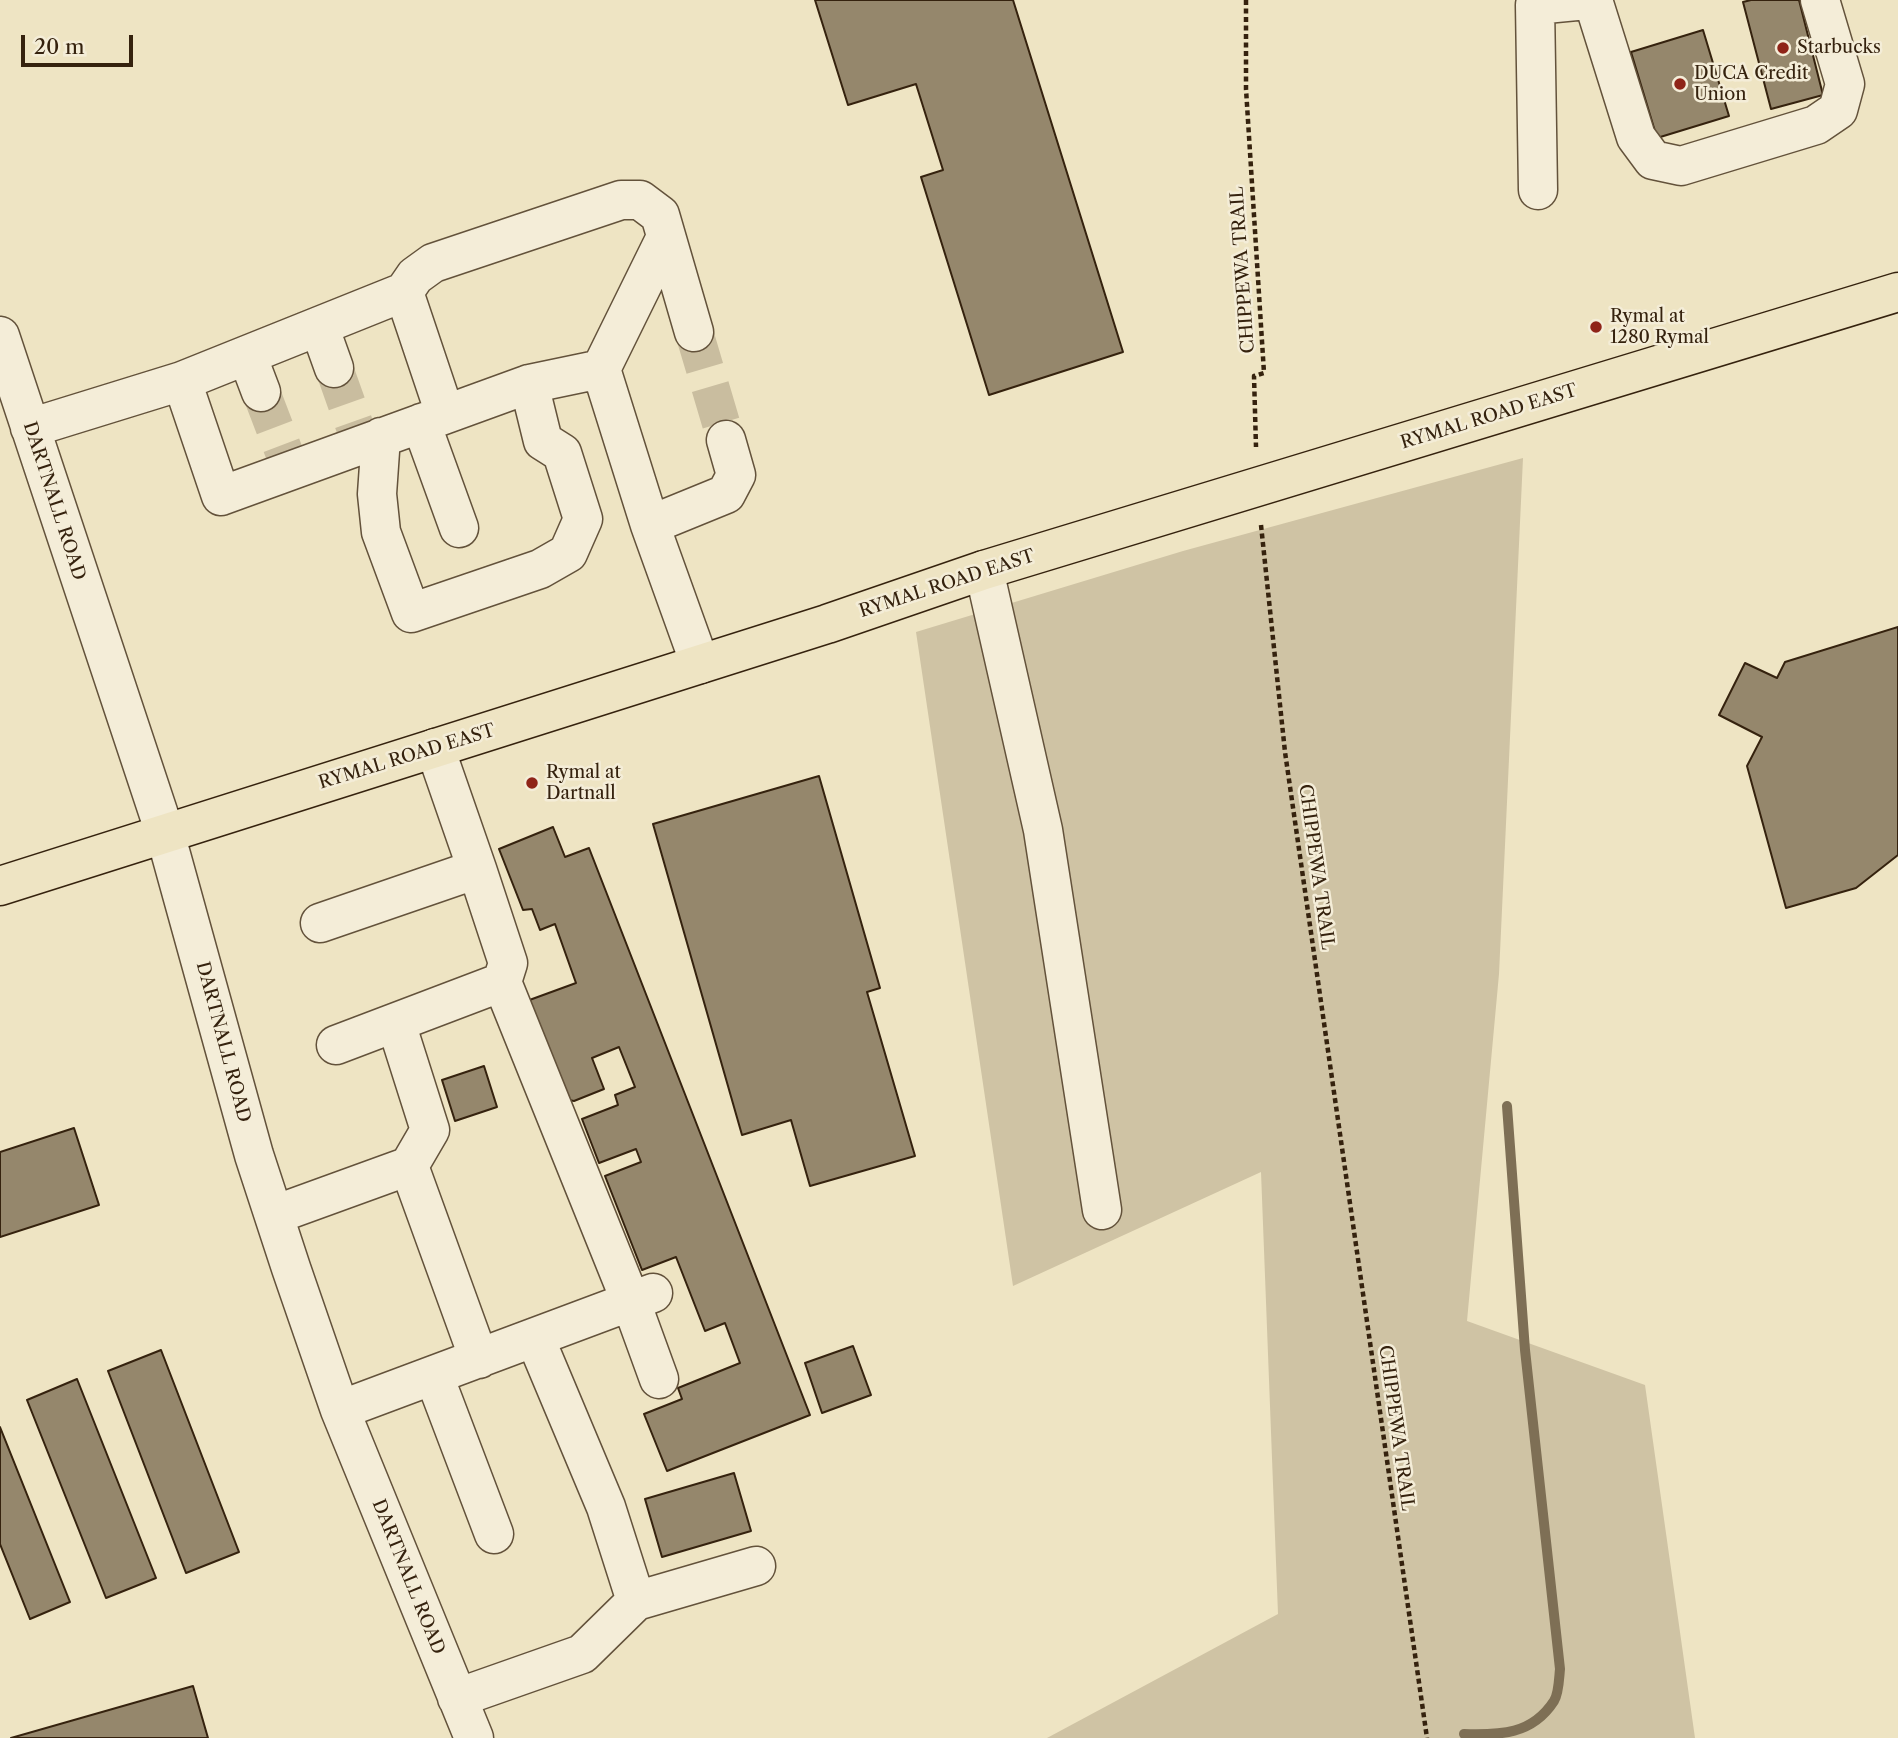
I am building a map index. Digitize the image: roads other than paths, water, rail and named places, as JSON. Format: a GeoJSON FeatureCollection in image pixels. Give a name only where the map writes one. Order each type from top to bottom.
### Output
{"type":"FeatureCollection","features":[{"type":"Feature","properties":{"kind":"main road","name":"RYMAL ROAD EAST"},"geometry":{"type":"LineString","coordinates":[[0,886],[827,624],[984,570],[1898,292]]}},
{"type":"Feature","properties":{"kind":"street"},"geometry":{"type":"LineString","coordinates":[[1538,190],[1535,2],[1587,0]]}},
{"type":"Feature","properties":{"kind":"street"},"geometry":{"type":"LineString","coordinates":[[1593,0],[1636,137],[1653,160],[1681,166],[1816,125],[1838,110],[1844,84],[1820,0]]}},
{"type":"Feature","properties":{"kind":"street"},"geometry":{"type":"LineString","coordinates":[[30,428],[182,382],[404,292],[415,276],[433,263],[621,200],[640,200],[660,215],[694,332]]}},
{"type":"Feature","properties":{"kind":"street"},"geometry":{"type":"LineString","coordinates":[[666,239],[601,369],[650,526],[700,664]]}},
{"type":"Feature","properties":{"kind":"street"},"geometry":{"type":"LineString","coordinates":[[404,292],[459,528]]}},
{"type":"Feature","properties":{"kind":"street"},"geometry":{"type":"LineString","coordinates":[[319,326],[334,368]]}},
{"type":"Feature","properties":{"kind":"street","name":"DARTNALL ROAD"},"geometry":{"type":"LineString","coordinates":[[0,336],[165,833],[254,1155],[274,1215],[340,1410],[474,1738]]}},
{"type":"Feature","properties":{"kind":"street"},"geometry":{"type":"LineString","coordinates":[[247,355],[261,392]]}},
{"type":"Feature","properties":{"kind":"street"},"geometry":{"type":"LineString","coordinates":[[182,382],[220,496],[288,461],[433,418],[529,384],[601,369]]}},
{"type":"Feature","properties":{"kind":"street"},"geometry":{"type":"LineString","coordinates":[[366,436],[381,532],[411,613],[540,569],[568,553],[576,538],[583,519],[562,453],[543,441],[529,384]]}},
{"type":"Feature","properties":{"kind":"street"},"geometry":{"type":"LineString","coordinates":[[650,526],[726,494],[736,475],[726,440]]}},
{"type":"Feature","properties":{"kind":"street"},"geometry":{"type":"LineString","coordinates":[[984,570],[1043,830],[1102,1210]]}},
{"type":"Feature","properties":{"kind":"street"},"geometry":{"type":"LineString","coordinates":[[435,748],[508,963],[502,982],[642,1298],[659,1379]]}},
{"type":"Feature","properties":{"kind":"street"},"geometry":{"type":"LineString","coordinates":[[320,923],[477,869]]}},
{"type":"Feature","properties":{"kind":"street"},"geometry":{"type":"LineString","coordinates":[[336,1045],[502,982]]}},
{"type":"Feature","properties":{"kind":"street"},"geometry":{"type":"LineString","coordinates":[[274,1215],[409,1166],[429,1130],[396,1023]]}},
{"type":"Feature","properties":{"kind":"street"},"geometry":{"type":"LineString","coordinates":[[409,1166],[479,1359]]}},
{"type":"Feature","properties":{"kind":"street"},"geometry":{"type":"LineString","coordinates":[[340,1410],[642,1298]]}},
{"type":"Feature","properties":{"kind":"street"},"geometry":{"type":"LineString","coordinates":[[535,1338],[606,1507],[636,1601]]}},
{"type":"Feature","properties":{"kind":"street"},"geometry":{"type":"LineString","coordinates":[[434,1376],[494,1534]]}},
{"type":"Feature","properties":{"kind":"street"},"geometry":{"type":"LineString","coordinates":[[457,1698],[582,1654],[636,1601],[756,1566]]}},
{"type":"Feature","properties":{"kind":"waterway"},"geometry":{"type":"LineString","coordinates":[[1464,1734],[1514,1731],[1536,1721],[1556,1698],[1560,1669],[1525,1350],[1507,1106]]}},
{"type":"Feature","properties":{"kind":"tunnel"},"geometry":{"type":"LineString","coordinates":[[694,332],[726,440]]}},
{"type":"Feature","properties":{"kind":"tunnel"},"geometry":{"type":"LineString","coordinates":[[334,368],[355,427]]}},
{"type":"Feature","properties":{"kind":"tunnel"},"geometry":{"type":"LineString","coordinates":[[261,392],[284,452]]}},
{"type":"Feature","properties":{"kind":"place","name":"Starbucks"},"geometry":{"type":"Point","coordinates":[1783,48]}},
{"type":"Feature","properties":{"kind":"place","name":"DUCA Credit Union"},"geometry":{"type":"Point","coordinates":[1680,84]}},
{"type":"Feature","properties":{"kind":"place","name":"Rymal at 1280 Rymal"},"geometry":{"type":"Point","coordinates":[1596,327]}},
{"type":"Feature","properties":{"kind":"place","name":"Rymal at Dartnall"},"geometry":{"type":"Point","coordinates":[532,783]}}]}
